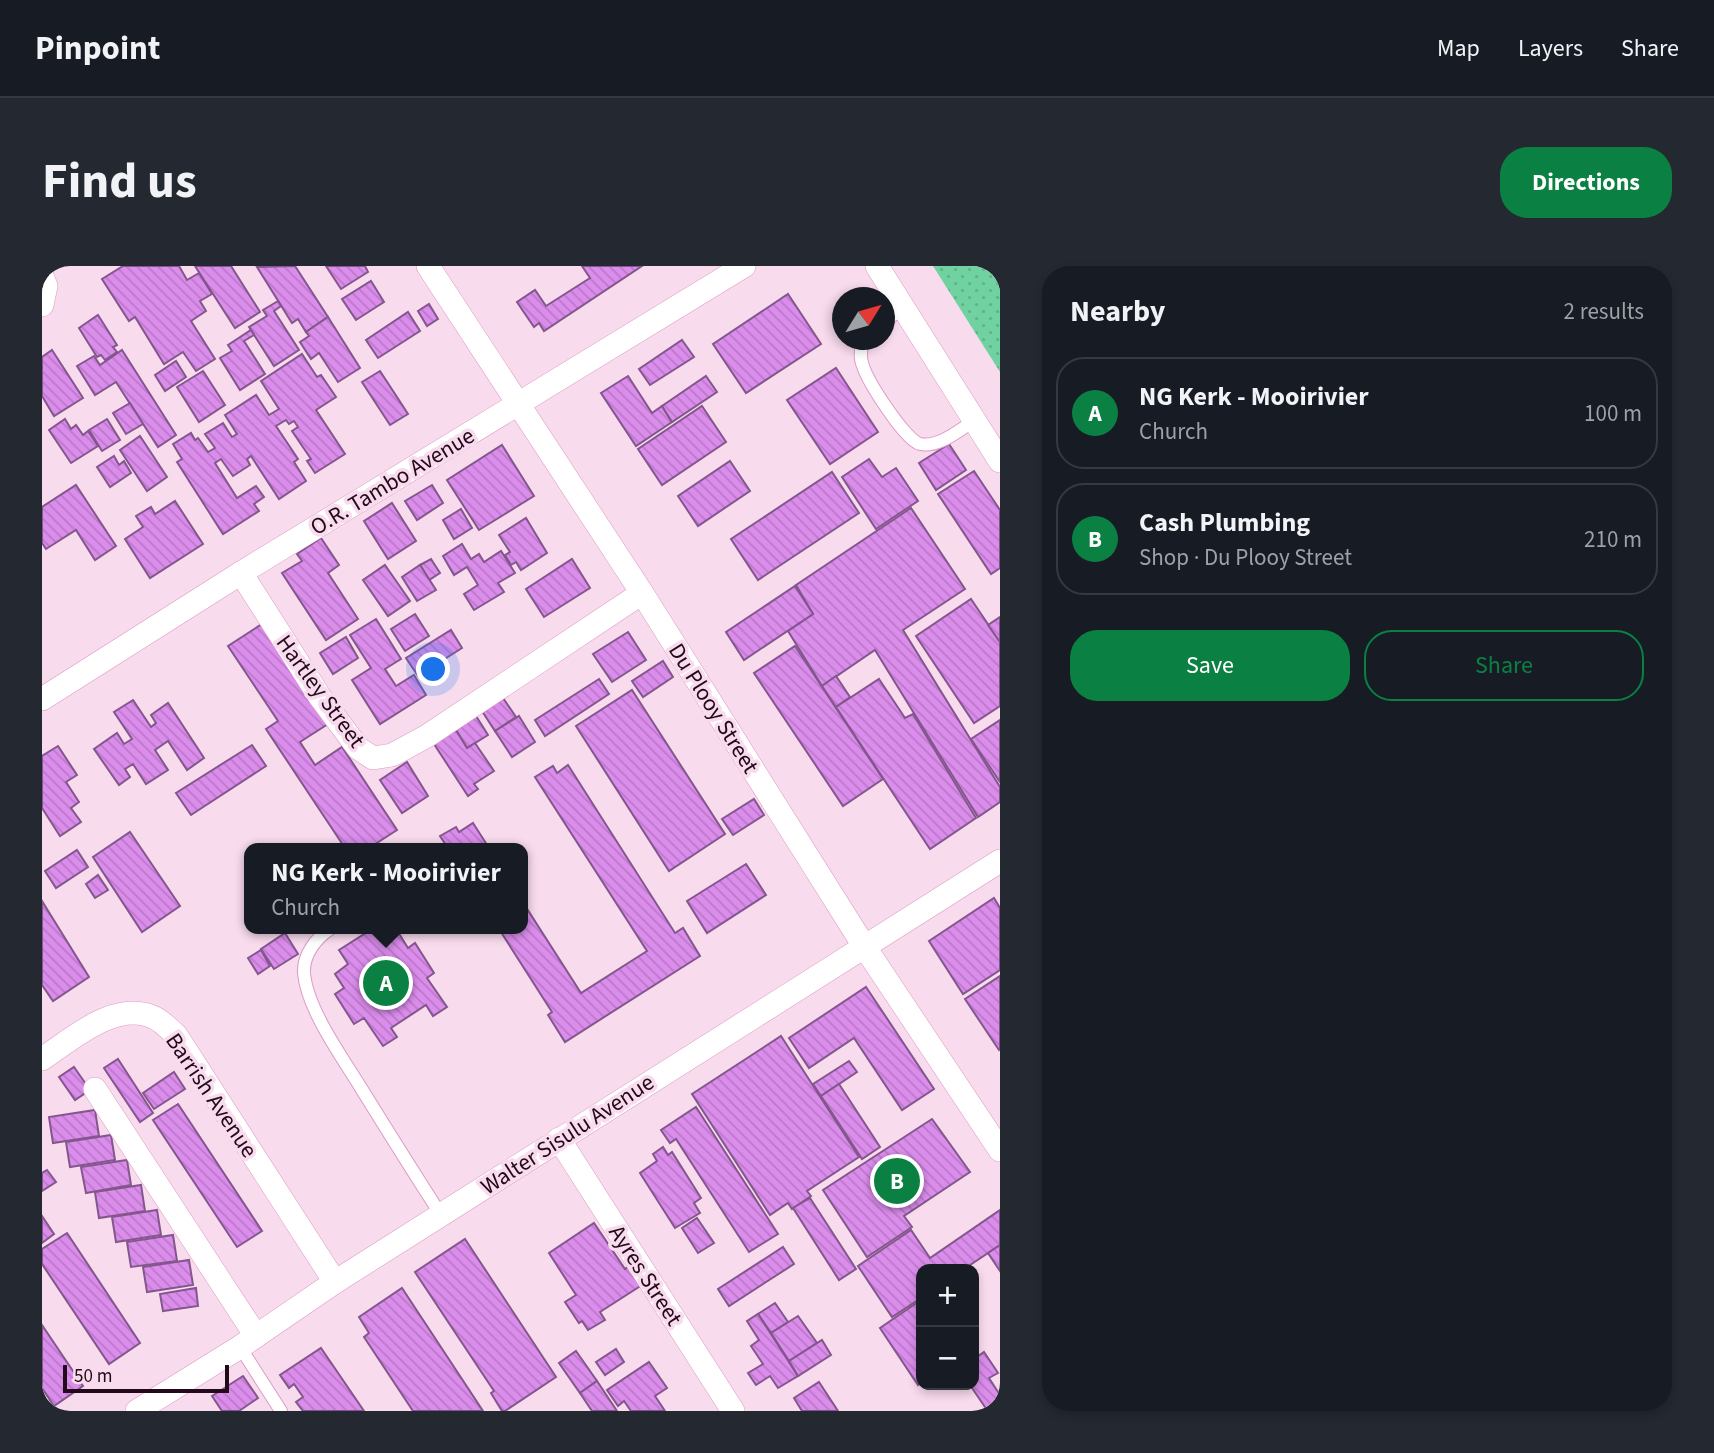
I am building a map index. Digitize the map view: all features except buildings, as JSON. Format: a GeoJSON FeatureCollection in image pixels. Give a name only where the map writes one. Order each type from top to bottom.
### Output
{"type":"FeatureCollection","features":[{"type":"Feature","properties":{"kind":"street","name":"Du Plooy Street"},"geometry":{"type":"LineString","coordinates":[[428,266],[642,593],[864,946],[1000,1150]]}},
{"type":"Feature","properties":{"kind":"street","name":"O.R. Tambo Avenue"},"geometry":{"type":"LineString","coordinates":[[42,699],[241,573],[744,266]]}},
{"type":"Feature","properties":{"kind":"street"},"geometry":{"type":"LineString","coordinates":[[877,266],[1000,461]]}},
{"type":"Feature","properties":{"kind":"street"},"geometry":{"type":"LineString","coordinates":[[42,276],[46,286],[42,304]]}},
{"type":"Feature","properties":{"kind":"street","name":"Hartley Street"},"geometry":{"type":"LineString","coordinates":[[241,573],[320,697],[358,748],[373,758],[392,755],[426,736],[642,593]]}},
{"type":"Feature","properties":{"kind":"street","name":"Walter Sisulu Avenue"},"geometry":{"type":"LineString","coordinates":[[137,1411],[559,1139],[1000,861]]}},
{"type":"Feature","properties":{"kind":"street","name":"Barrish Avenue"},"geometry":{"type":"LineString","coordinates":[[42,1059],[110,1017],[133,1013],[155,1018],[176,1035],[335,1282]]}},
{"type":"Feature","properties":{"kind":"street"},"geometry":{"type":"LineString","coordinates":[[95,1088],[248,1341]]}},
{"type":"Feature","properties":{"kind":"street","name":"Ayres Street"},"geometry":{"type":"LineString","coordinates":[[559,1139],[733,1411]]}},
{"type":"Feature","properties":{"kind":"lane"},"geometry":{"type":"LineString","coordinates":[[895,314],[904,308]]}},
{"type":"Feature","properties":{"kind":"lane"},"geometry":{"type":"LineString","coordinates":[[860,350],[862,366],[881,398],[907,434],[917,443],[941,441],[974,421]]}},
{"type":"Feature","properties":{"kind":"lane"},"geometry":{"type":"LineString","coordinates":[[322,934],[309,951],[303,971],[308,993],[329,1036],[440,1215]]}},
{"type":"Feature","properties":{"kind":"lane"},"geometry":{"type":"LineString","coordinates":[[248,1341],[281,1411]]}},
{"type":"Feature","properties":{"kind":"green space"},"geometry":{"type":"Polygon","coordinates":[[[933,266],[1000,266],[1000,372],[933,266]]]}},
{"type":"Feature","properties":{"kind":"place","name":"NG Kerk - Mooirivier"},"geometry":{"type":"Point","coordinates":[386,983]}},
{"type":"Feature","properties":{"kind":"place","name":"Cash Plumbing"},"geometry":{"type":"Point","coordinates":[897,1181]}}]}
